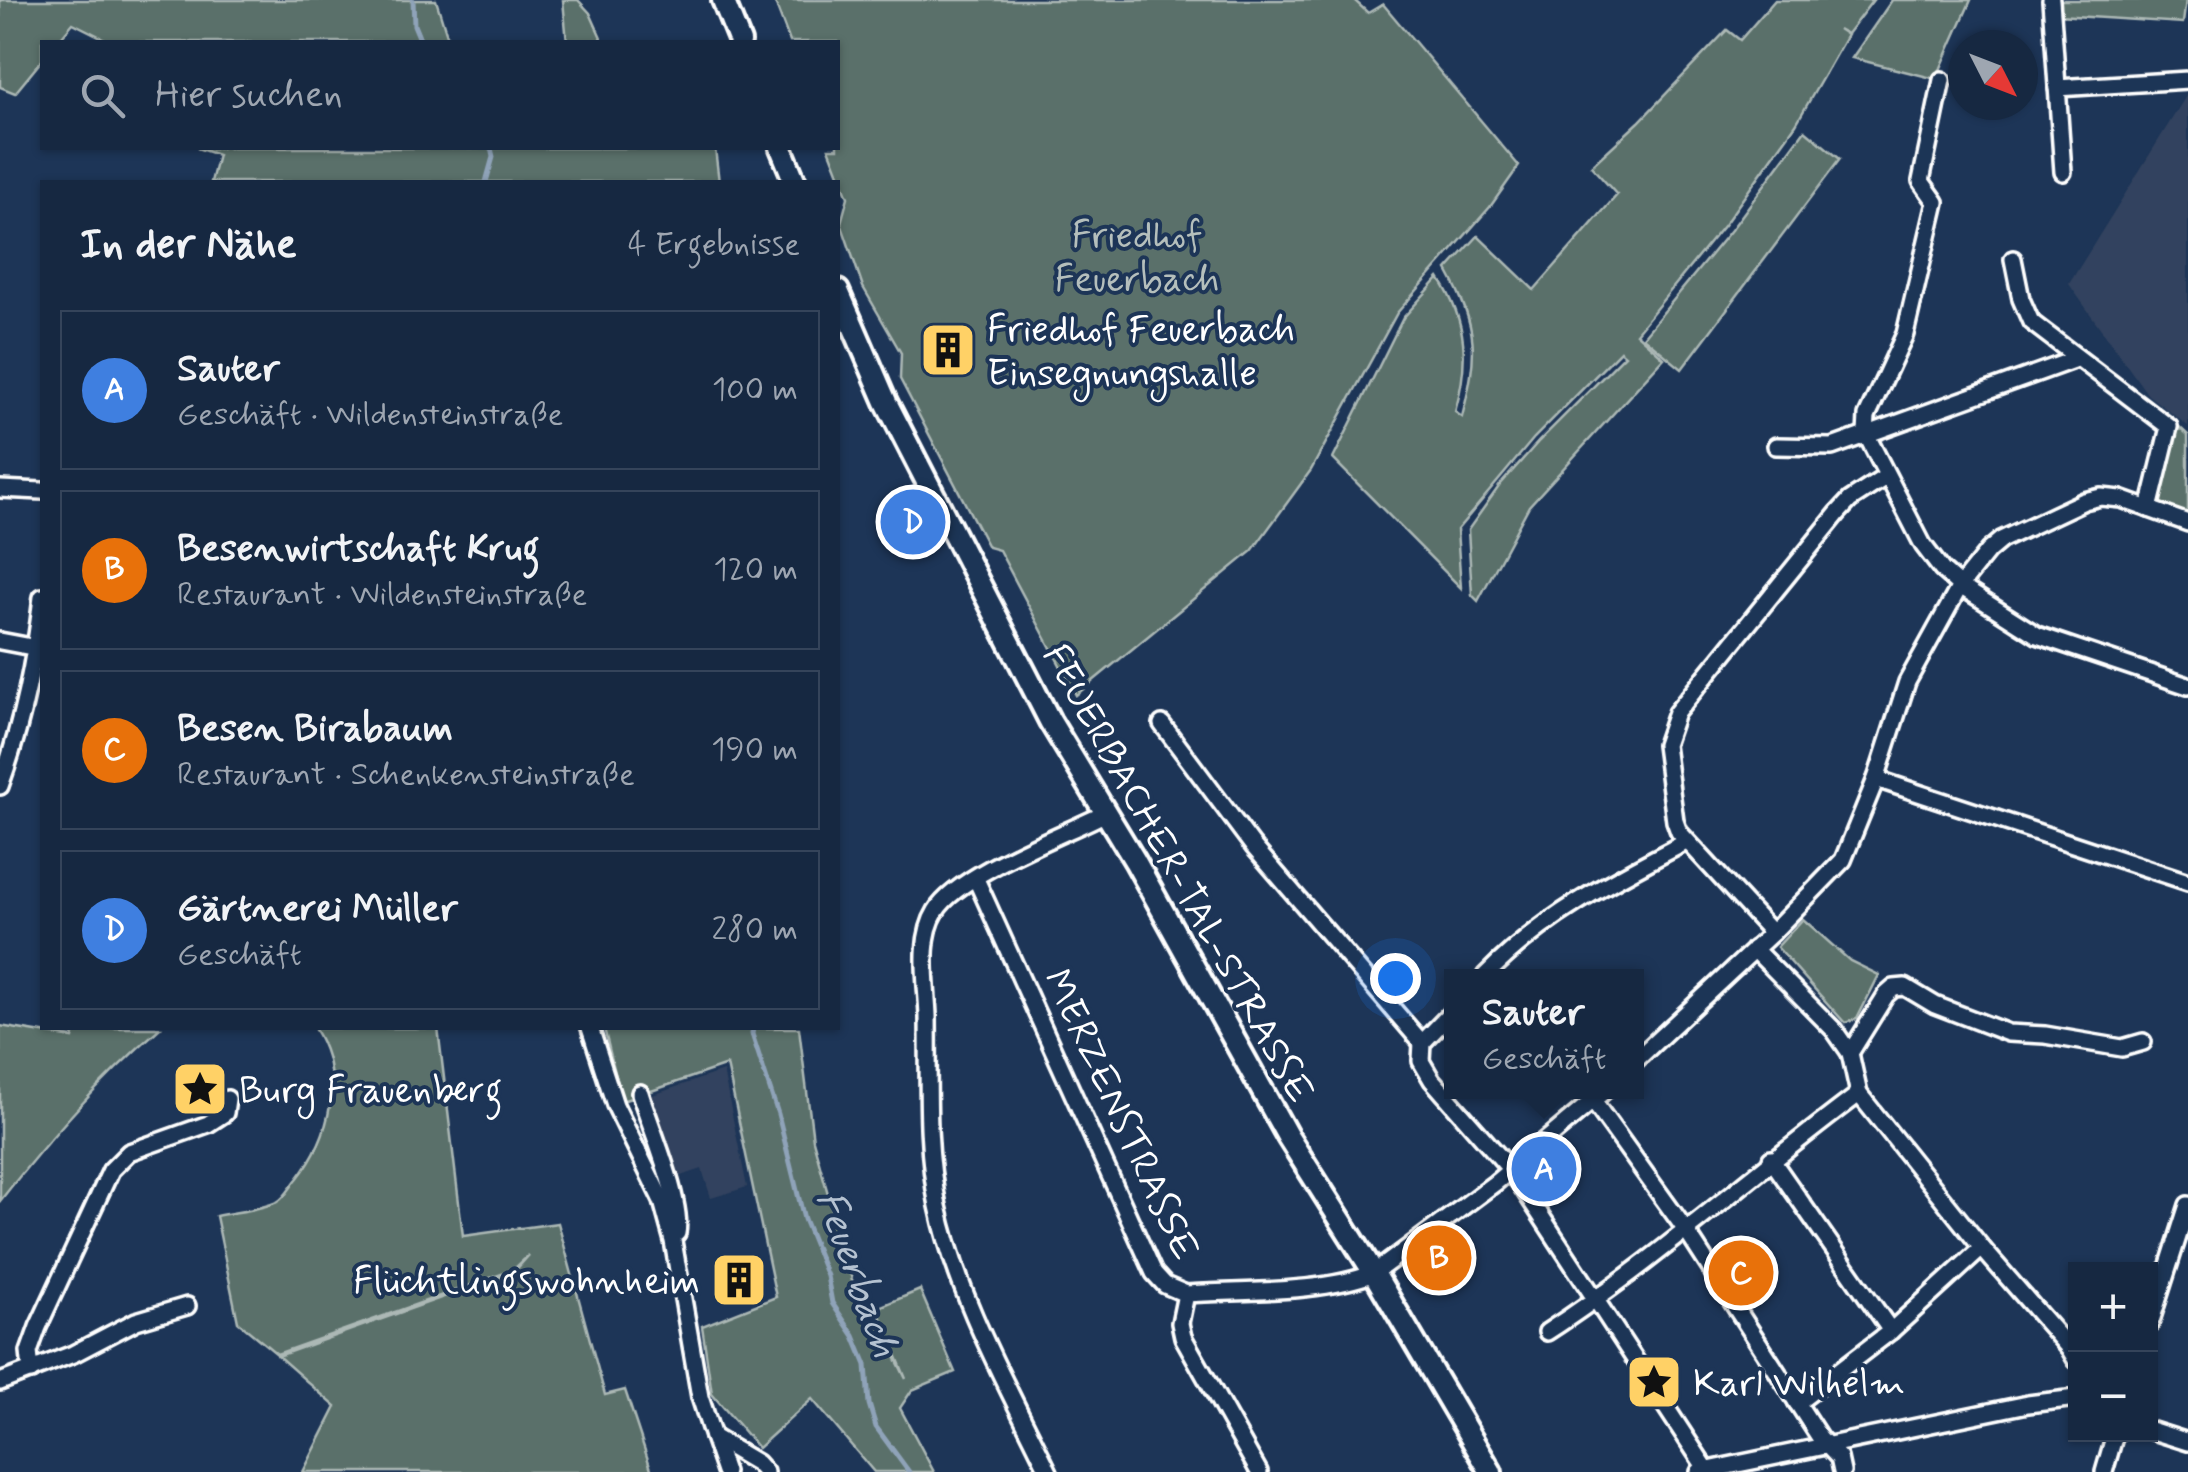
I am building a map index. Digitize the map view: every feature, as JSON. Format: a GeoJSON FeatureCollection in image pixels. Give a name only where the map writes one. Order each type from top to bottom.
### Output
{"type":"FeatureCollection","features":[{"type":"Feature","properties":{"kind":"main road"},"geometry":{"type":"LineString","coordinates":[[723,0],[739,40]]}},
{"type":"Feature","properties":{"kind":"main road"},"geometry":{"type":"LineString","coordinates":[[782,150],[794,180]]}},
{"type":"Feature","properties":{"kind":"main road","name":"FEUERBACHER-TAL-STRASSE"},"geometry":{"type":"LineString","coordinates":[[840,297],[864,356],[1050,721],[1288,1137],[1374,1273],[1491,1472]]}},
{"type":"Feature","properties":{"kind":"street"},"geometry":{"type":"LineString","coordinates":[[2051,0],[2063,172]]}},
{"type":"Feature","properties":{"kind":"street"},"geometry":{"type":"LineString","coordinates":[[1942,80],[1921,181],[1936,202],[1905,334],[1867,416],[1866,434],[1924,545],[1960,586],[2037,636],[2188,686]]}},
{"type":"Feature","properties":{"kind":"street"},"geometry":{"type":"LineString","coordinates":[[2057,88],[2188,80]]}},
{"type":"Feature","properties":{"kind":"street"},"geometry":{"type":"LineString","coordinates":[[2013,259],[2021,299],[2031,322],[2168,428],[2159,480],[2149,509]]}},
{"type":"Feature","properties":{"kind":"street"},"geometry":{"type":"LineString","coordinates":[[1776,446],[1832,447],[2076,359]]}},
{"type":"Feature","properties":{"kind":"street"},"geometry":{"type":"LineString","coordinates":[[1772,933],[1686,842],[1675,822],[1666,745],[1676,713],[1838,513],[1850,500],[1887,476]]}},
{"type":"Feature","properties":{"kind":"street"},"geometry":{"type":"LineString","coordinates":[[0,489],[40,491]]}},
{"type":"Feature","properties":{"kind":"street"},"geometry":{"type":"LineString","coordinates":[[1644,1052],[1772,933],[1843,860],[1908,682],[1960,586],[1988,552],[2002,540],[2084,501],[2101,497],[2122,499],[2188,523]]}},
{"type":"Feature","properties":{"kind":"street"},"geometry":{"type":"LineString","coordinates":[[0,786],[36,648],[40,614]]}},
{"type":"Feature","properties":{"kind":"street"},"geometry":{"type":"LineString","coordinates":[[0,641],[36,648]]}},
{"type":"Feature","properties":{"kind":"street"},"geometry":{"type":"LineString","coordinates":[[1162,724],[1253,846],[1422,1043]]}},
{"type":"Feature","properties":{"kind":"street"},"geometry":{"type":"LineString","coordinates":[[1876,778],[2188,882]]}},
{"type":"Feature","properties":{"kind":"street"},"geometry":{"type":"LineString","coordinates":[[1049,1472],[987,1342],[938,1208],[932,1169],[926,945],[935,912],[956,890],[1106,813]]}},
{"type":"Feature","properties":{"kind":"street"},"geometry":{"type":"LineString","coordinates":[[1493,969],[1538,927],[1577,900],[1686,842]]}},
{"type":"Feature","properties":{"kind":"street","name":"MERZENSTRASSE"},"geometry":{"type":"LineString","coordinates":[[976,878],[1154,1273],[1165,1286],[1186,1294],[1180,1323],[1182,1337],[1259,1472]]}},
{"type":"Feature","properties":{"kind":"street"},"geometry":{"type":"LineString","coordinates":[[1754,949],[1834,1030],[1850,1053],[1859,1094],[2071,1352]]}},
{"type":"Feature","properties":{"kind":"street"},"geometry":{"type":"LineString","coordinates":[[1850,1053],[1886,995],[1894,988],[1905,987],[1934,1005],[2008,1033],[2122,1048],[2144,1042]]}},
{"type":"Feature","properties":{"kind":"street"},"geometry":{"type":"LineString","coordinates":[[1444,1020],[1422,1043],[1421,1061],[1444,1094]]}},
{"type":"Feature","properties":{"kind":"street"},"geometry":{"type":"LineString","coordinates":[[591,1030],[615,1105],[662,1201],[700,1397],[725,1472]]}},
{"type":"Feature","properties":{"kind":"street"},"geometry":{"type":"LineString","coordinates":[[640,1093],[679,1223],[673,1242]]}},
{"type":"Feature","properties":{"kind":"street"},"geometry":{"type":"LineString","coordinates":[[1547,1332],[1596,1300],[1859,1094]]}},
{"type":"Feature","properties":{"kind":"street"},"geometry":{"type":"LineString","coordinates":[[31,1371],[30,1352],[38,1327],[112,1170],[129,1152],[208,1124],[224,1113],[227,1099]]}},
{"type":"Feature","properties":{"kind":"street"},"geometry":{"type":"LineString","coordinates":[[1449,1099],[1512,1170],[1703,1471],[2068,1399]]}},
{"type":"Feature","properties":{"kind":"street"},"geometry":{"type":"LineString","coordinates":[[1186,1294],[1314,1285],[1374,1273],[1512,1170],[1595,1099]]}},
{"type":"Feature","properties":{"kind":"street"},"geometry":{"type":"LineString","coordinates":[[1600,1099],[1797,1403],[1839,1458],[1842,1472]]}},
{"type":"Feature","properties":{"kind":"street"},"geometry":{"type":"LineString","coordinates":[[1771,1160],[1891,1331]]}},
{"type":"Feature","properties":{"kind":"street"},"geometry":{"type":"LineString","coordinates":[[2158,1299],[2188,1205]]}},
{"type":"Feature","properties":{"kind":"street"},"geometry":{"type":"LineString","coordinates":[[1797,1403],[1891,1331],[1982,1248]]}},
{"type":"Feature","properties":{"kind":"street"},"geometry":{"type":"LineString","coordinates":[[0,1382],[136,1321],[187,1306]]}},
{"type":"Feature","properties":{"kind":"street"},"geometry":{"type":"LineString","coordinates":[[2158,1433],[2188,1442]]}},
{"type":"Feature","properties":{"kind":"street"},"geometry":{"type":"LineString","coordinates":[[713,1437],[757,1462],[765,1472]]}},
{"type":"Feature","properties":{"kind":"street"},"geometry":{"type":"LineString","coordinates":[[2104,1472],[2113,1442]]}},
{"type":"Feature","properties":{"kind":"shaded area"},"geometry":{"type":"Polygon","coordinates":[[[2188,93],[2188,426],[2148,395],[2069,284],[2188,93]]]}},
{"type":"Feature","properties":{"kind":"shaded area"},"geometry":{"type":"Polygon","coordinates":[[[723,1071],[747,1187],[711,1198],[702,1169],[678,1177],[650,1096],[723,1071]]]}},
{"type":"Feature","properties":{"kind":"green space"},"geometry":{"type":"Polygon","coordinates":[[[0,0],[436,0],[448,40],[107,40],[73,23],[59,40],[40,40],[40,62],[15,93],[0,87],[0,0]]]}},
{"type":"Feature","properties":{"kind":"green space"},"geometry":{"type":"Polygon","coordinates":[[[563,0],[578,0],[590,13],[602,40],[567,40],[563,0]]]}},
{"type":"Feature","properties":{"kind":"green space","name":"Friedhof Feuerbach"},"geometry":{"type":"Polygon","coordinates":[[[774,0],[1354,0],[1368,13],[1383,4],[1519,166],[1490,207],[1397,313],[1311,470],[1252,551],[1076,695],[999,550],[988,547],[900,379],[901,353],[863,287],[841,223],[848,197],[830,150],[840,150],[840,40],[789,40],[774,0]]]}},
{"type":"Feature","properties":{"kind":"green space"},"geometry":{"type":"Polygon","coordinates":[[[1775,0],[1873,0],[1847,34],[1838,29],[1847,35],[1796,124],[1724,225],[1636,333],[1664,358],[1529,506],[1478,601],[1472,595],[1468,530],[1500,485],[1539,441],[1625,355],[1620,351],[1534,438],[1457,530],[1461,588],[1333,459],[1403,318],[1439,278],[1456,310],[1463,343],[1455,412],[1462,417],[1473,342],[1465,309],[1447,270],[1478,236],[1534,290],[1617,195],[1591,166],[1727,30],[1740,40],[1775,0]]]}},
{"type":"Feature","properties":{"kind":"green space"},"geometry":{"type":"Polygon","coordinates":[[[1892,0],[1971,0],[1958,30],[1948,30],[1948,52],[1936,79],[1852,58],[1892,0]]]}},
{"type":"Feature","properties":{"kind":"green space"},"geometry":{"type":"Polygon","coordinates":[[[2059,0],[2186,0],[2183,23],[2058,15],[2059,0]]]}},
{"type":"Feature","properties":{"kind":"green space"},"geometry":{"type":"Polygon","coordinates":[[[1805,130],[1840,159],[1682,369],[1643,337],[1731,230],[1805,130]]]}},
{"type":"Feature","properties":{"kind":"green space"},"geometry":{"type":"Polygon","coordinates":[[[203,150],[715,150],[719,180],[212,180],[218,155],[203,150]]]}},
{"type":"Feature","properties":{"kind":"green space"},"geometry":{"type":"Polygon","coordinates":[[[2173,421],[2188,435],[2188,517],[2155,508],[2173,421]]]}},
{"type":"Feature","properties":{"kind":"green space"},"geometry":{"type":"Polygon","coordinates":[[[1803,919],[1850,961],[1879,975],[1857,1019],[1845,1023],[1777,947],[1803,919]]]}},
{"type":"Feature","properties":{"kind":"green space"},"geometry":{"type":"Polygon","coordinates":[[[0,1026],[73,1038],[75,1030],[158,1030],[75,1111],[0,1201],[0,1026]]]}},
{"type":"Feature","properties":{"kind":"green space"},"geometry":{"type":"Polygon","coordinates":[[[315,1030],[438,1030],[463,1236],[558,1223],[605,1395],[625,1390],[652,1472],[303,1472],[336,1407],[278,1356],[514,1272],[529,1255],[513,1270],[277,1354],[238,1322],[216,1216],[280,1200],[309,1162],[330,1106],[329,1066],[315,1030]]]}},
{"type":"Feature","properties":{"kind":"green space"},"geometry":{"type":"Polygon","coordinates":[[[604,1030],[799,1030],[813,1140],[852,1280],[872,1310],[906,1379],[877,1308],[920,1290],[955,1372],[912,1390],[900,1408],[934,1472],[874,1472],[812,1399],[758,1448],[712,1394],[702,1326],[776,1297],[727,1065],[622,1101],[604,1030]]]}},
{"type":"Feature","properties":{"kind":"waterway","name":"Feuerbach"},"geometry":{"type":"LineString","coordinates":[[413,0],[414,25],[420,40]]}},
{"type":"Feature","properties":{"kind":"waterway","name":"Feuerbach"},"geometry":{"type":"LineString","coordinates":[[487,180],[491,150]]}},
{"type":"Feature","properties":{"kind":"waterway","name":"Feuerbach"},"geometry":{"type":"LineString","coordinates":[[753,1030],[804,1219],[827,1276],[832,1303],[854,1336],[866,1365],[869,1404],[876,1427],[909,1472]]}},
{"type":"Feature","properties":{"kind":"place","name":"Friedhof Feuerbach Einsegnungshalle"},"geometry":{"type":"Point","coordinates":[948,350]}},
{"type":"Feature","properties":{"kind":"place","name":"Gärtnerei Müller"},"geometry":{"type":"Point","coordinates":[913,522]}},
{"type":"Feature","properties":{"kind":"place","name":"Burg Frauenberg"},"geometry":{"type":"Point","coordinates":[200,1089]}},
{"type":"Feature","properties":{"kind":"place","name":"Sauter"},"geometry":{"type":"Point","coordinates":[1544,1169]}},
{"type":"Feature","properties":{"kind":"place","name":"Besenwirtschaft Krug"},"geometry":{"type":"Point","coordinates":[1439,1258]}},
{"type":"Feature","properties":{"kind":"place","name":"Besen Birabaum"},"geometry":{"type":"Point","coordinates":[1741,1273]}},
{"type":"Feature","properties":{"kind":"place","name":"Flüchtlingswohnheim"},"geometry":{"type":"Point","coordinates":[739,1280]}},
{"type":"Feature","properties":{"kind":"place","name":"Karl Wilhelm"},"geometry":{"type":"Point","coordinates":[1654,1382]}}]}
